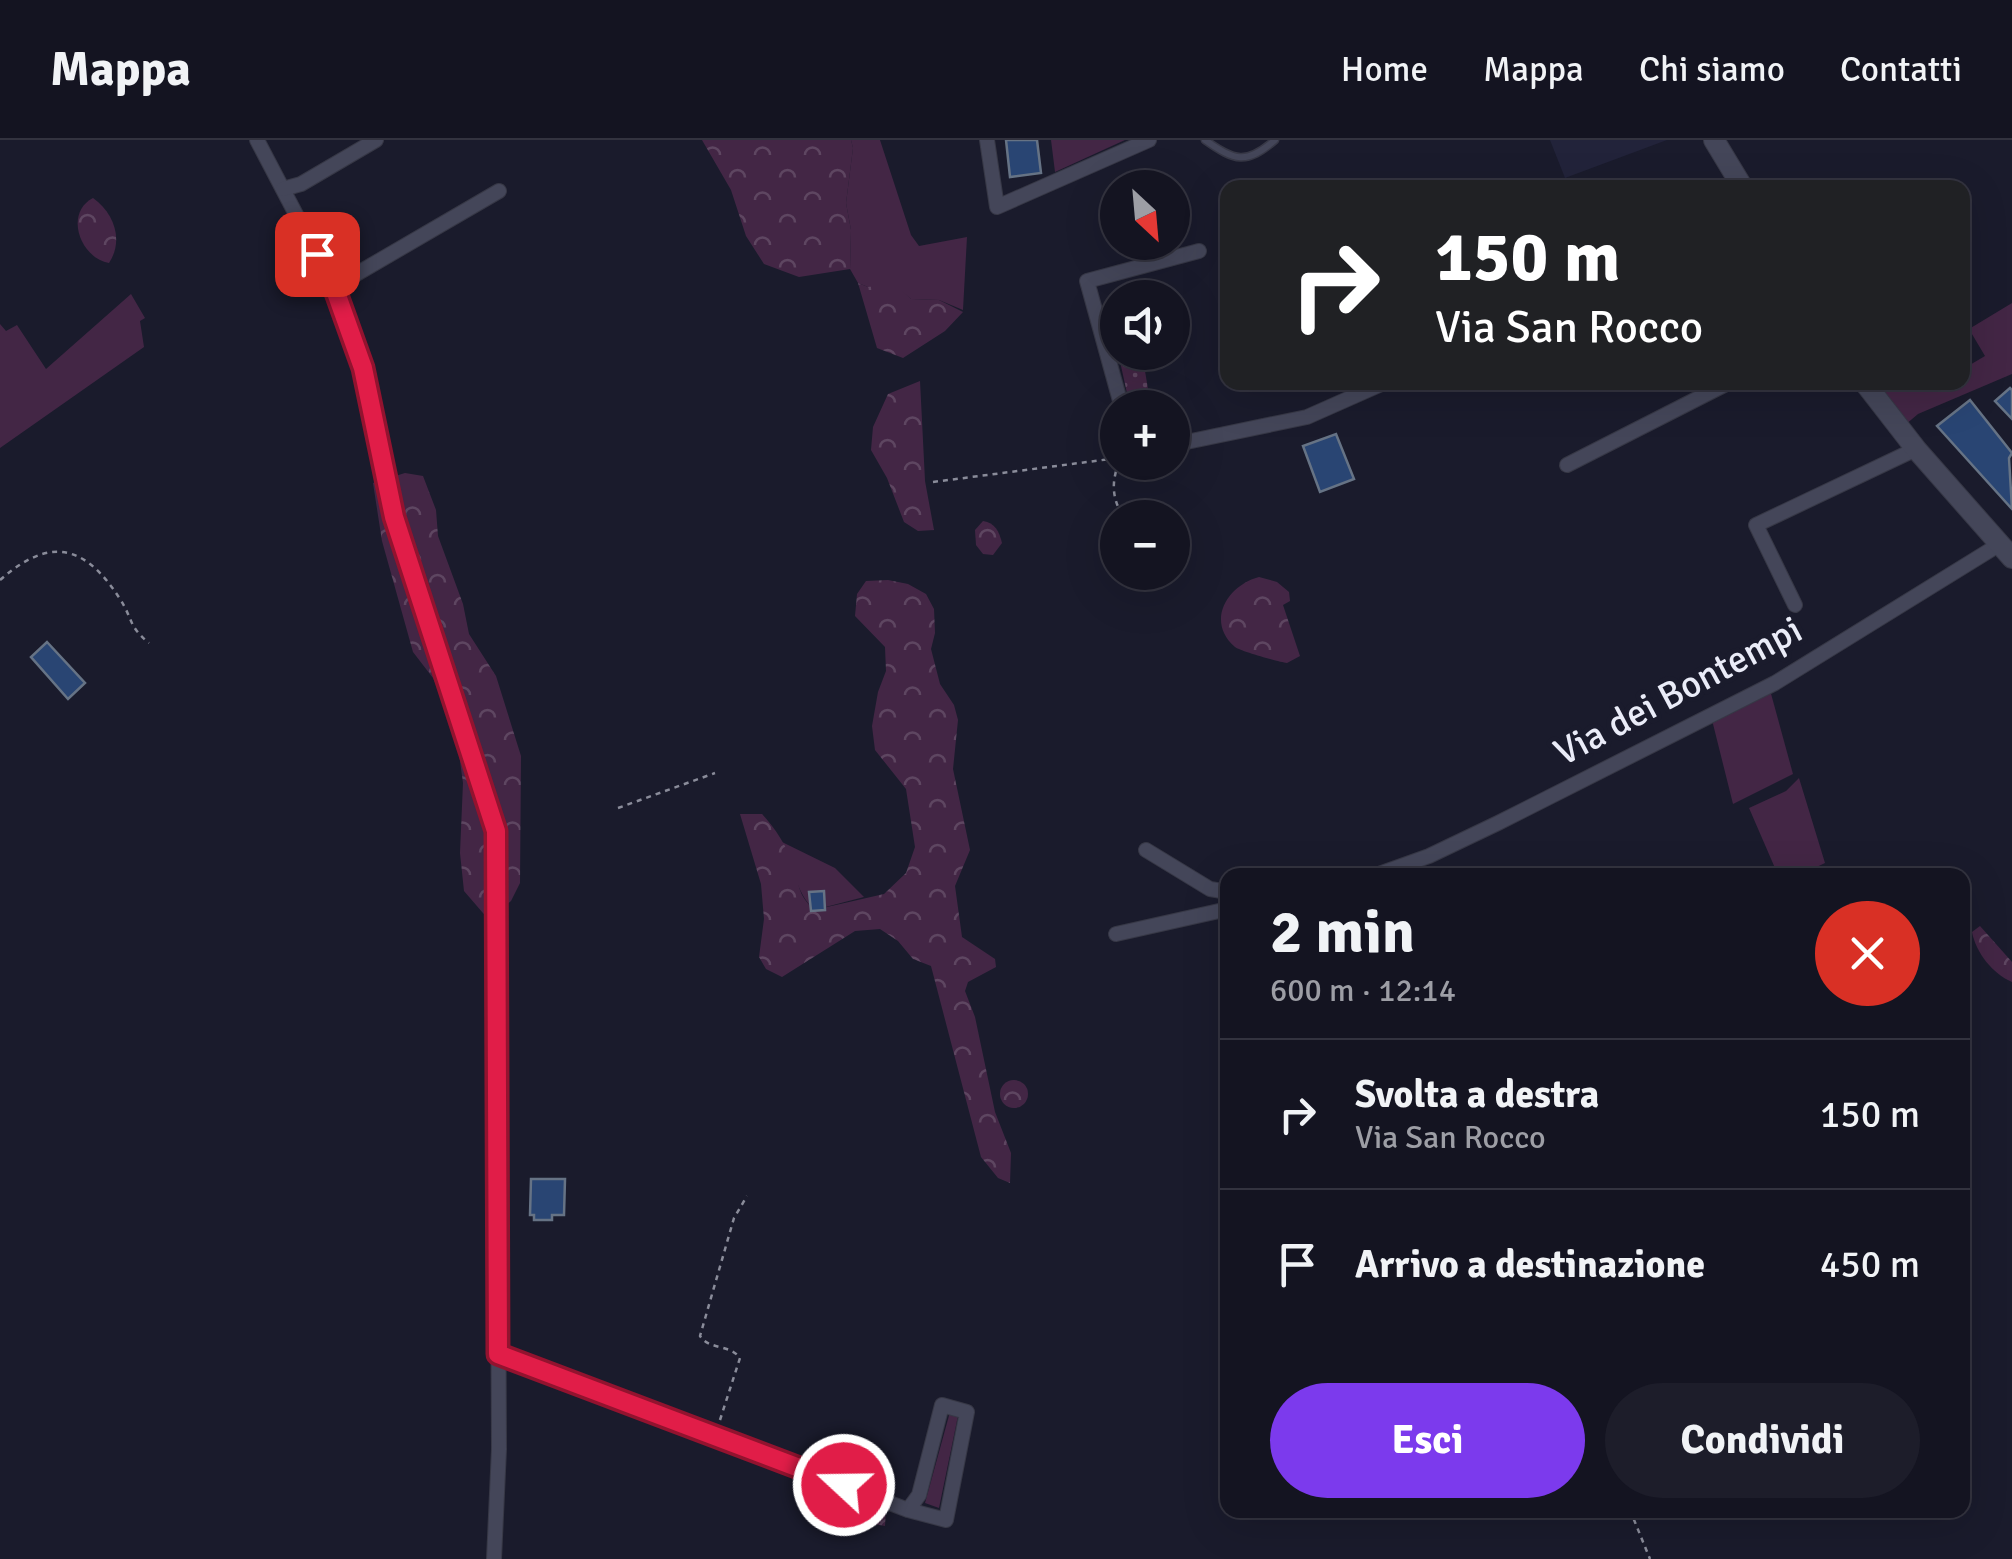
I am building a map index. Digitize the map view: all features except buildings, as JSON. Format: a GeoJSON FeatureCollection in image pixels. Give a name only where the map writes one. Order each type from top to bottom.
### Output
{"type":"FeatureCollection","features":[{"type":"Feature","properties":{"kind":"main road"},"geometry":{"type":"LineString","coordinates":[[1714,140],[1738,180]]}},
{"type":"Feature","properties":{"kind":"main road"},"geometry":{"type":"LineString","coordinates":[[1870,390],[2006,551]]}},
{"type":"Feature","properties":{"kind":"street"},"geometry":{"type":"LineString","coordinates":[[257,140],[334,287],[363,368],[394,517],[496,831],[498,1449],[494,1559]]}},
{"type":"Feature","properties":{"kind":"street"},"geometry":{"type":"LineString","coordinates":[[283,190],[302,184],[376,140]]}},
{"type":"Feature","properties":{"kind":"street"},"geometry":{"type":"LineString","coordinates":[[988,140],[997,207],[1149,140]]}},
{"type":"Feature","properties":{"kind":"street"},"geometry":{"type":"LineString","coordinates":[[334,287],[499,191]]}},
{"type":"Feature","properties":{"kind":"street"},"geometry":{"type":"LineString","coordinates":[[1117,390],[1088,282],[1199,251]]}},
{"type":"Feature","properties":{"kind":"street"},"geometry":{"type":"LineString","coordinates":[[1190,441],[1307,417],[1368,390]]}},
{"type":"Feature","properties":{"kind":"street"},"geometry":{"type":"LineString","coordinates":[[1567,464],[1714,390]]}},
{"type":"Feature","properties":{"kind":"street"},"geometry":{"type":"LineString","coordinates":[[1795,606],[1756,526],[1916,448]]}},
{"type":"Feature","properties":{"kind":"street","name":"Via dei Bontempi"},"geometry":{"type":"LineString","coordinates":[[1396,868],[1498,823],[1775,683],[2006,551]]}},
{"type":"Feature","properties":{"kind":"street"},"geometry":{"type":"LineString","coordinates":[[1146,850],[1210,889],[1220,891]]}},
{"type":"Feature","properties":{"kind":"street"},"geometry":{"type":"LineString","coordinates":[[1116,934],[1220,911]]}},
{"type":"Feature","properties":{"kind":"street"},"geometry":{"type":"LineString","coordinates":[[498,1354],[908,1510],[946,1520],[967,1412],[942,1405],[919,1495],[908,1510]]}},
{"type":"Feature","properties":{"kind":"lane"},"geometry":{"type":"LineString","coordinates":[[1205,140],[1228,156],[1245,158],[1275,140]]}},
{"type":"Feature","properties":{"kind":"path"},"geometry":{"type":"LineString","coordinates":[[933,482],[1100,462]]}},
{"type":"Feature","properties":{"kind":"path"},"geometry":{"type":"LineString","coordinates":[[0,580],[40,552],[61,549],[83,560],[106,580],[126,608],[133,630],[149,643]]}},
{"type":"Feature","properties":{"kind":"path"},"geometry":{"type":"LineString","coordinates":[[618,808],[715,773]]}},
{"type":"Feature","properties":{"kind":"path"},"geometry":{"type":"LineString","coordinates":[[714,1436],[740,1358],[732,1349],[708,1344],[700,1336],[734,1218],[746,1196]]}},
{"type":"Feature","properties":{"kind":"path"},"geometry":{"type":"LineString","coordinates":[[1633,1518],[1650,1559]]}},
{"type":"Feature","properties":{"kind":"shaded area"},"geometry":{"type":"Polygon","coordinates":[[[1550,140],[1667,140],[1565,178],[1550,140]]]}},
{"type":"Feature","properties":{"kind":"green space"},"geometry":{"type":"Polygon","coordinates":[[[702,140],[851,140],[846,203],[851,230],[850,269],[799,277],[764,264],[746,236],[731,190],[702,140]]]}},
{"type":"Feature","properties":{"kind":"green space"},"geometry":{"type":"Polygon","coordinates":[[[851,140],[880,140],[911,235],[919,246],[967,237],[963,310],[939,300],[911,299],[899,289],[858,283],[850,269],[851,230],[846,203],[851,140]]]}},
{"type":"Feature","properties":{"kind":"green space"},"geometry":{"type":"Polygon","coordinates":[[[1051,140],[1125,140],[1055,172],[1051,140]]]}},
{"type":"Feature","properties":{"kind":"green space"},"geometry":{"type":"Polygon","coordinates":[[[93,198],[115,228],[116,245],[109,263],[90,253],[79,234],[79,214],[93,198]]]}},
{"type":"Feature","properties":{"kind":"green space"},"geometry":{"type":"Polygon","coordinates":[[[858,283],[868,287],[894,283],[911,299],[939,300],[963,312],[945,331],[903,358],[877,348],[858,283]]]}},
{"type":"Feature","properties":{"kind":"green space"},"geometry":{"type":"Polygon","coordinates":[[[131,294],[145,318],[140,321],[144,347],[0,448],[0,324],[6,331],[17,325],[46,369],[131,294]]]}},
{"type":"Feature","properties":{"kind":"green space"},"geometry":{"type":"Polygon","coordinates":[[[2012,303],[2012,374],[1918,414],[1905,425],[1881,390],[1970,390],[1970,365],[1985,356],[1970,328],[2012,303]]]}},
{"type":"Feature","properties":{"kind":"green space"},"geometry":{"type":"Polygon","coordinates":[[[1122,370],[1145,370],[1148,390],[1126,390],[1122,370]]]}},
{"type":"Feature","properties":{"kind":"green space"},"geometry":{"type":"Polygon","coordinates":[[[920,381],[925,481],[934,530],[918,531],[904,522],[871,450],[873,427],[888,394],[920,381]]]}},
{"type":"Feature","properties":{"kind":"green space"},"geometry":{"type":"Polygon","coordinates":[[[405,473],[423,476],[469,634],[496,676],[521,756],[520,883],[511,901],[489,920],[464,891],[460,853],[463,783],[455,724],[433,678],[413,652],[382,541],[373,483],[405,473]]]}},
{"type":"Feature","properties":{"kind":"green space"},"geometry":{"type":"Polygon","coordinates":[[[983,521],[998,531],[1001,539],[993,555],[983,554],[976,545],[975,530],[983,521]]]}},
{"type":"Feature","properties":{"kind":"green space"},"geometry":{"type":"Polygon","coordinates":[[[1259,577],[1277,582],[1289,592],[1290,601],[1283,605],[1300,656],[1287,663],[1235,647],[1222,626],[1221,616],[1230,596],[1259,577]]]}},
{"type":"Feature","properties":{"kind":"green space"},"geometry":{"type":"Polygon","coordinates":[[[866,581],[908,584],[926,594],[934,609],[931,649],[940,684],[954,705],[958,720],[953,769],[970,850],[955,886],[962,937],[995,959],[996,967],[968,982],[965,991],[975,1017],[995,1112],[1011,1153],[1010,1183],[998,1178],[981,1157],[931,966],[913,959],[898,941],[880,929],[855,931],[782,977],[766,969],[759,957],[764,919],[761,884],[740,814],[762,814],[771,825],[787,851],[802,894],[814,910],[884,894],[906,873],[915,847],[906,789],[875,750],[872,726],[886,671],[885,647],[855,616],[857,594],[866,581]]]}},
{"type":"Feature","properties":{"kind":"green space"},"geometry":{"type":"Polygon","coordinates":[[[1770,690],[1793,774],[1733,804],[1712,720],[1770,690]]]}},
{"type":"Feature","properties":{"kind":"green space"},"geometry":{"type":"Polygon","coordinates":[[[1799,778],[1825,863],[1815,868],[1775,868],[1749,808],[1786,791],[1799,778]]]}},
{"type":"Feature","properties":{"kind":"green space"},"geometry":{"type":"Polygon","coordinates":[[[782,842],[835,868],[864,897],[814,910],[799,886],[782,842]]]}},
{"type":"Feature","properties":{"kind":"green space"},"geometry":{"type":"Polygon","coordinates":[[[1980,926],[2012,962],[2012,982],[1998,974],[1981,955],[1972,932],[1980,926]]]}},
{"type":"Feature","properties":{"kind":"green space"},"geometry":{"type":"Polygon","coordinates":[[[1014,1080],[1024,1084],[1028,1094],[1024,1104],[1014,1108],[1004,1104],[1000,1094],[1004,1084],[1014,1080]]]}},
{"type":"Feature","properties":{"kind":"green space"},"geometry":{"type":"Polygon","coordinates":[[[950,1412],[958,1416],[939,1508],[925,1503],[950,1412]]]}},
{"type":"Feature","properties":{"kind":"green space"},"geometry":{"type":"Polygon","coordinates":[[[832,1489],[886,1510],[885,1526],[860,1521],[836,1510],[826,1498],[832,1489]]]}},
{"type":"Feature","properties":{"kind":"route"},"geometry":{"type":"LineString","coordinates":[[317,254],[334,287],[363,368],[394,517],[496,831],[498,1354],[844,1485]]}}]}
